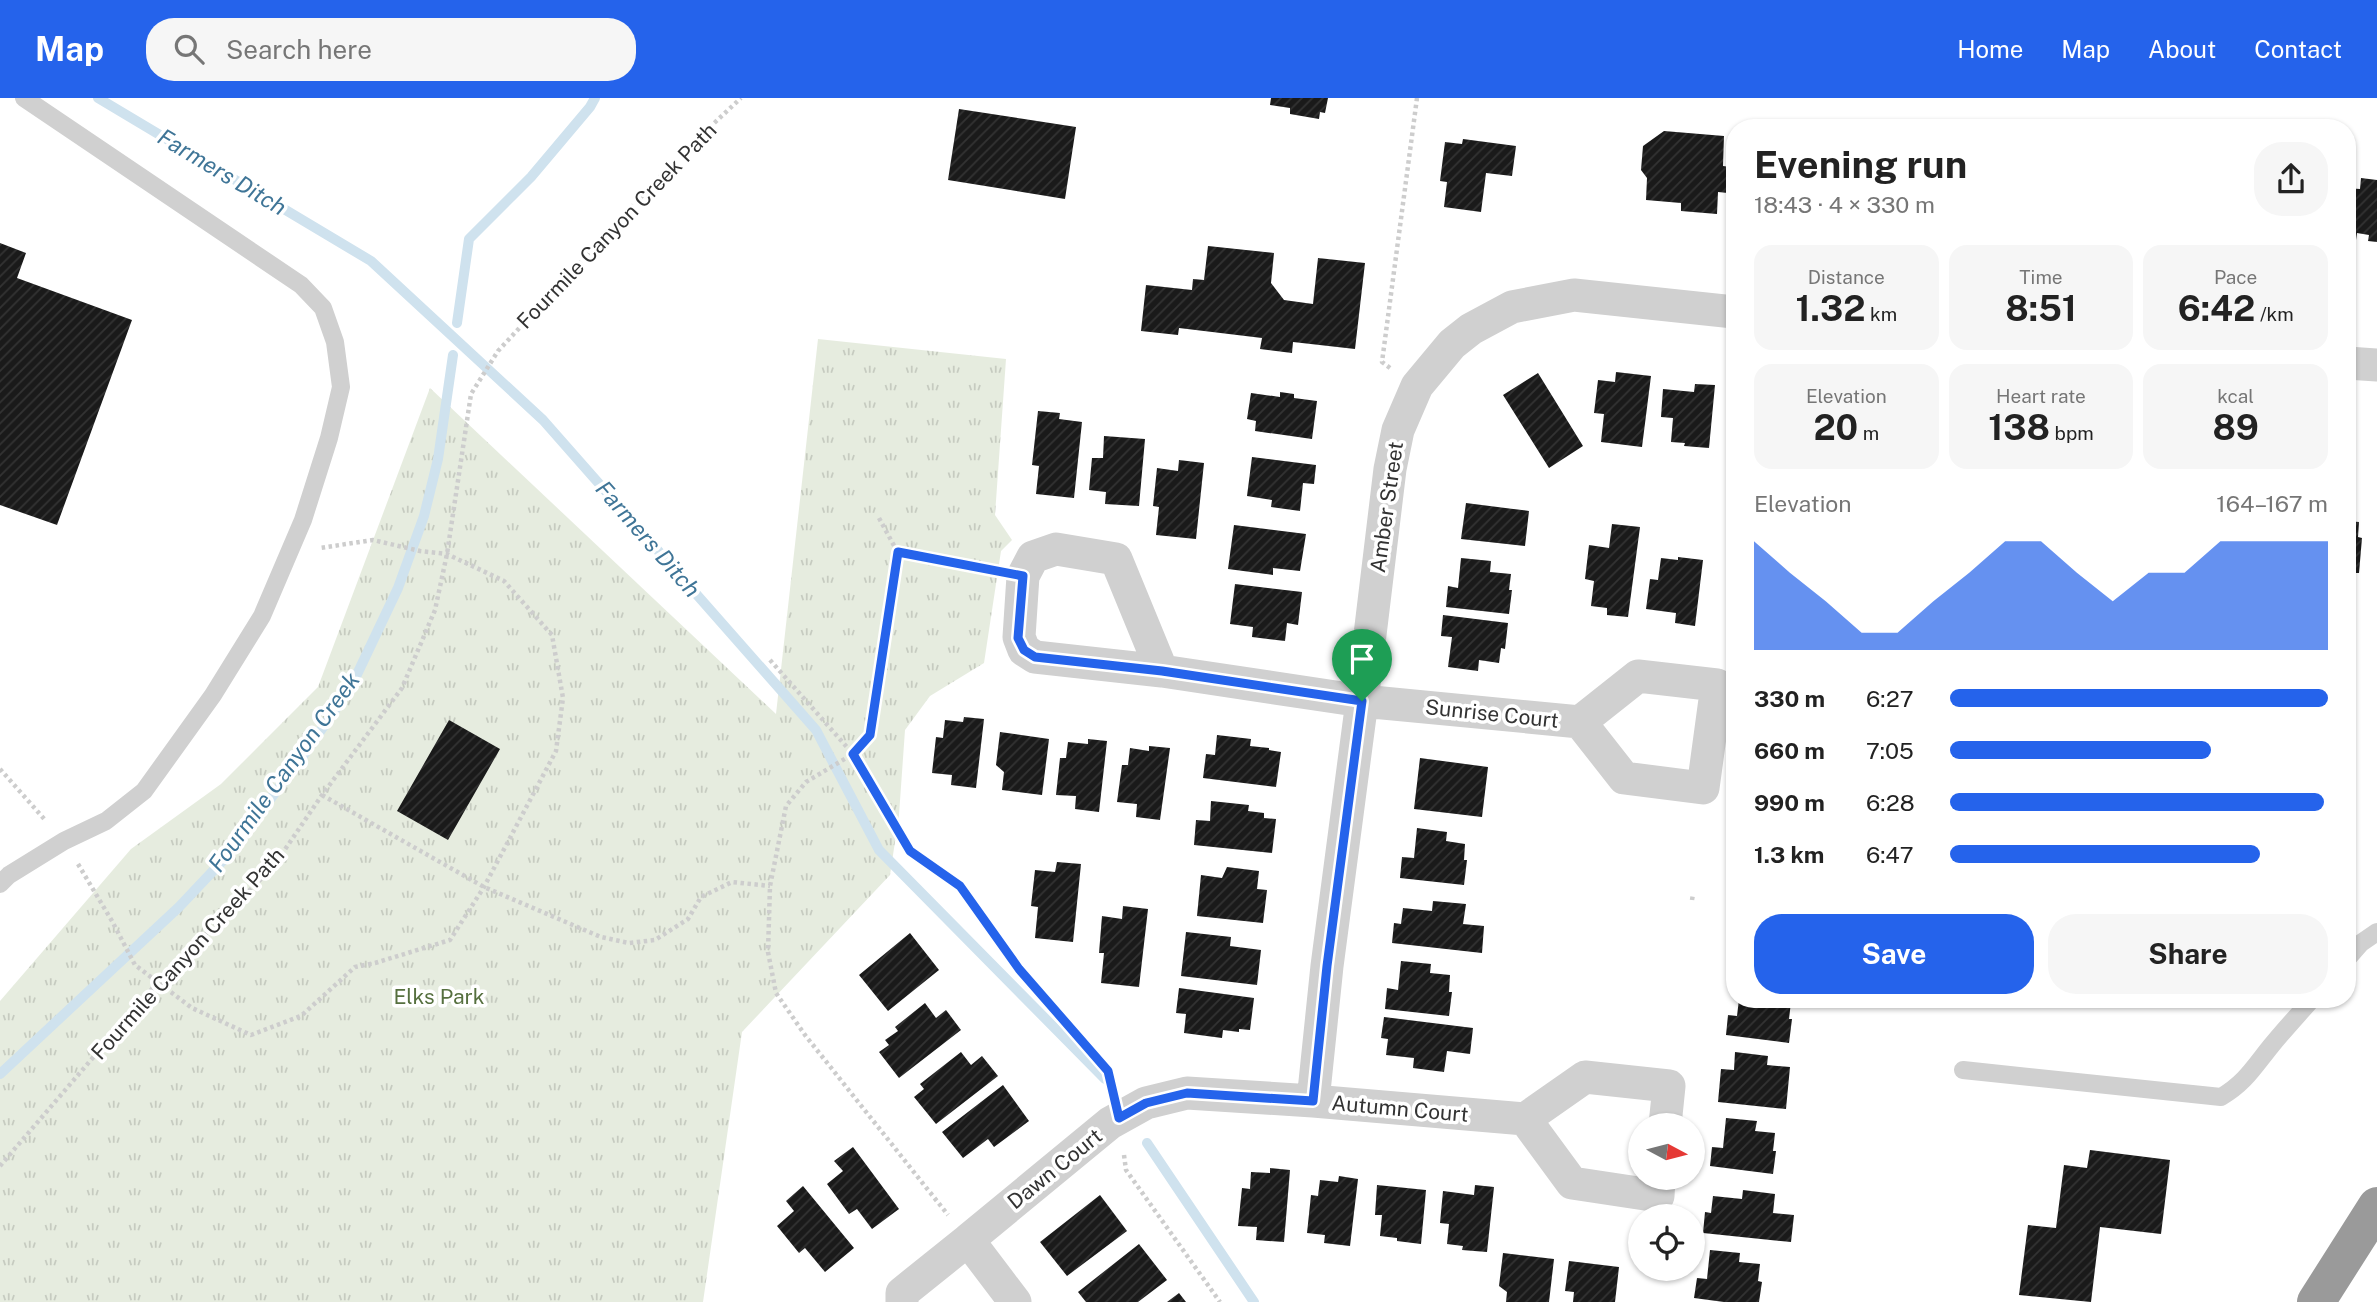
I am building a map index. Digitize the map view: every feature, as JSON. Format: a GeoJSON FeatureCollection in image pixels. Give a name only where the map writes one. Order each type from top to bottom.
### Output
{"type":"FeatureCollection","features":[{"type":"Feature","properties":{"kind":"highway"},"geometry":{"type":"LineString","coordinates":[[2316,1302],[2377,1206]]}},
{"type":"Feature","properties":{"kind":"street","name":"Amber Street"},"geometry":{"type":"LineString","coordinates":[[1331,938],[1390,469],[1398,430],[1417,386],[1452,344],[1471,329],[1512,307],[1574,295],[1726,311]]}},
{"type":"Feature","properties":{"kind":"street"},"geometry":{"type":"LineString","coordinates":[[2356,364],[2377,365]]}},
{"type":"Feature","properties":{"kind":"street"},"geometry":{"type":"LineString","coordinates":[[1023,576],[1033,556],[1056,549],[1116,559],[1162,671]]}},
{"type":"Feature","properties":{"kind":"street","name":"Sunrise Court"},"geometry":{"type":"LineString","coordinates":[[1023,576],[1018,638],[1024,650],[1035,657],[1162,671],[1362,701],[1580,722]]}},
{"type":"Feature","properties":{"kind":"street","name":"Autumn Court"},"geometry":{"type":"LineString","coordinates":[[1331,938],[1313,1101],[1525,1119]]}},
{"type":"Feature","properties":{"kind":"street"},"geometry":{"type":"LineString","coordinates":[[1658,1190],[1658,1196],[1572,1183],[1525,1119],[1585,1077],[1669,1086],[1666,1113]]}},
{"type":"Feature","properties":{"kind":"street","name":"Dawn Court"},"geometry":{"type":"LineString","coordinates":[[902,1302],[902,1293],[1119,1118],[1146,1103],[1187,1093],[1313,1101]]}},
{"type":"Feature","properties":{"kind":"street"},"geometry":{"type":"LineString","coordinates":[[968,1240],[1015,1302]]}},
{"type":"Feature","properties":{"kind":"lane"},"geometry":{"type":"LineString","coordinates":[[0,884],[9,875],[64,841],[106,821],[144,791],[213,695],[262,616],[303,520],[329,438],[341,387],[335,342],[323,308],[301,285],[24,98]]}},
{"type":"Feature","properties":{"kind":"lane"},"geometry":{"type":"LineString","coordinates":[[2356,949],[2377,932]]}},
{"type":"Feature","properties":{"kind":"lane"},"geometry":{"type":"LineString","coordinates":[[1963,1070],[2221,1097],[2237,1088],[2252,1072],[2304,1008]]}},
{"type":"Feature","properties":{"kind":"path","name":"Fourmile Canyon Creek Path"},"geometry":{"type":"LineString","coordinates":[[0,1166],[157,983],[273,867],[322,795],[402,688],[435,610],[447,554],[471,394],[495,355],[682,153],[741,98]]}},
{"type":"Feature","properties":{"kind":"path"},"geometry":{"type":"LineString","coordinates":[[1417,98],[1382,362],[1417,386]]}},
{"type":"Feature","properties":{"kind":"path"},"geometry":{"type":"LineString","coordinates":[[879,519],[898,552],[870,735],[853,754],[806,782],[786,806],[770,886],[768,952],[776,993],[805,1035],[968,1240]]}},
{"type":"Feature","properties":{"kind":"path"},"geometry":{"type":"LineString","coordinates":[[112,921],[135,965],[192,1008],[251,1035],[301,1016],[355,967],[450,940],[484,887],[556,751],[563,698],[552,635],[503,581],[447,554],[373,540],[289,553]]}},
{"type":"Feature","properties":{"kind":"path"},"geometry":{"type":"LineString","coordinates":[[898,552],[1023,576]]}},
{"type":"Feature","properties":{"kind":"path"},"geometry":{"type":"LineString","coordinates":[[770,660],[853,754],[910,851],[960,886],[1019,969],[1108,1071],[1119,1118],[1126,1170],[1220,1302]]}},
{"type":"Feature","properties":{"kind":"path"},"geometry":{"type":"LineString","coordinates":[[322,795],[484,887],[601,937],[629,943],[655,940],[688,919],[701,897],[732,882],[770,886]]}},
{"type":"Feature","properties":{"kind":"green space","name":"Elks Park"},"geometry":{"type":"Polygon","coordinates":[[[818,339],[1006,359],[995,515],[1012,540],[1001,551],[984,663],[930,696],[905,730],[899,815],[890,875],[742,1032],[703,1302],[0,1302],[0,1001],[131,849],[221,784],[318,687],[430,388],[776,714],[818,339]]]}},
{"type":"Feature","properties":{"kind":"building"},"geometry":{"type":"Polygon","coordinates":[[[1271,98],[1328,98],[1325,113],[1320,112],[1319,119],[1290,114],[1290,108],[1270,105],[1271,98]]]}},
{"type":"Feature","properties":{"kind":"building"},"geometry":{"type":"Polygon","coordinates":[[[959,109],[1076,127],[1065,199],[948,180],[959,109]]]}},
{"type":"Feature","properties":{"kind":"building"},"geometry":{"type":"Polygon","coordinates":[[[1664,131],[1724,136],[1726,193],[1718,192],[1717,214],[1681,211],[1681,203],[1646,200],[1647,178],[1641,170],[1643,146],[1664,131]]]}},
{"type":"Feature","properties":{"kind":"building"},"geometry":{"type":"Polygon","coordinates":[[[1463,139],[1516,146],[1512,176],[1486,173],[1481,212],[1444,207],[1447,182],[1440,181],[1445,142],[1462,144],[1463,139]]]}},
{"type":"Feature","properties":{"kind":"building"},"geometry":{"type":"Polygon","coordinates":[[[2361,178],[2377,180],[2377,242],[2368,241],[2369,235],[2357,233],[2356,240],[2356,189],[2360,189],[2361,178]]]}},
{"type":"Feature","properties":{"kind":"building"},"geometry":{"type":"Polygon","coordinates":[[[0,243],[26,253],[17,278],[132,320],[57,525],[0,505],[0,243]]]}},
{"type":"Feature","properties":{"kind":"building"},"geometry":{"type":"Polygon","coordinates":[[[1208,246],[1274,253],[1271,283],[1284,300],[1313,304],[1318,258],[1365,263],[1355,349],[1293,342],[1292,353],[1260,349],[1262,338],[1179,328],[1178,335],[1141,331],[1146,285],[1192,290],[1193,279],[1204,280],[1208,246]]]}},
{"type":"Feature","properties":{"kind":"building"},"geometry":{"type":"Polygon","coordinates":[[[1616,372],[1651,376],[1642,447],[1601,442],[1604,414],[1594,413],[1598,380],[1615,382],[1616,372]]]}},
{"type":"Feature","properties":{"kind":"building"},"geometry":{"type":"Polygon","coordinates":[[[1538,373],[1583,446],[1549,468],[1503,395],[1538,373]]]}},
{"type":"Feature","properties":{"kind":"building"},"geometry":{"type":"Polygon","coordinates":[[[1695,384],[1715,385],[1709,448],[1671,442],[1673,418],[1661,417],[1663,389],[1694,392],[1695,384]]]}},
{"type":"Feature","properties":{"kind":"building"},"geometry":{"type":"Polygon","coordinates":[[[1280,392],[1294,394],[1294,398],[1317,401],[1312,439],[1255,431],[1256,421],[1247,419],[1251,393],[1280,397],[1280,392]]]}},
{"type":"Feature","properties":{"kind":"building"},"geometry":{"type":"Polygon","coordinates":[[[1038,411],[1060,413],[1059,419],[1082,422],[1074,498],[1036,494],[1039,466],[1032,465],[1038,411]]]}},
{"type":"Feature","properties":{"kind":"building"},"geometry":{"type":"Polygon","coordinates":[[[1104,436],[1145,439],[1139,506],[1105,504],[1106,492],[1089,490],[1092,458],[1103,458],[1104,436]]]}},
{"type":"Feature","properties":{"kind":"building"},"geometry":{"type":"Polygon","coordinates":[[[1252,457],[1316,465],[1314,484],[1303,483],[1300,511],[1271,507],[1272,500],[1247,496],[1252,457]]]}},
{"type":"Feature","properties":{"kind":"building"},"geometry":{"type":"Polygon","coordinates":[[[1179,460],[1204,463],[1196,539],[1156,535],[1159,507],[1153,506],[1157,468],[1178,471],[1179,460]]]}},
{"type":"Feature","properties":{"kind":"building"},"geometry":{"type":"Polygon","coordinates":[[[1466,503],[1529,511],[1525,546],[1461,539],[1466,503]]]}},
{"type":"Feature","properties":{"kind":"building"},"geometry":{"type":"Polygon","coordinates":[[[2356,522],[2359,522],[2358,537],[2362,538],[2359,573],[2356,573],[2356,522]]]}},
{"type":"Feature","properties":{"kind":"building"},"geometry":{"type":"Polygon","coordinates":[[[1612,524],[1640,527],[1628,617],[1607,615],[1607,608],[1591,606],[1594,581],[1585,579],[1589,545],[1609,548],[1612,524]]]}},
{"type":"Feature","properties":{"kind":"building"},"geometry":{"type":"Polygon","coordinates":[[[1234,525],[1306,534],[1300,571],[1273,568],[1273,575],[1228,569],[1234,525]]]}},
{"type":"Feature","properties":{"kind":"building"},"geometry":{"type":"Polygon","coordinates":[[[1678,557],[1703,560],[1695,626],[1675,623],[1676,613],[1646,609],[1650,579],[1658,580],[1661,558],[1678,560],[1678,557]]]}},
{"type":"Feature","properties":{"kind":"building"},"geometry":{"type":"Polygon","coordinates":[[[1461,558],[1491,561],[1490,572],[1511,574],[1509,614],[1446,607],[1448,586],[1458,588],[1461,558]]]}},
{"type":"Feature","properties":{"kind":"building"},"geometry":{"type":"Polygon","coordinates":[[[1235,584],[1302,592],[1298,625],[1287,623],[1285,641],[1252,637],[1253,627],[1230,624],[1235,584]]]}},
{"type":"Feature","properties":{"kind":"building"},"geometry":{"type":"Polygon","coordinates":[[[1443,615],[1508,623],[1505,649],[1501,648],[1499,663],[1479,660],[1478,671],[1448,667],[1452,637],[1441,636],[1443,615]]]}},
{"type":"Feature","properties":{"kind":"building"},"geometry":{"type":"Polygon","coordinates":[[[964,717],[984,719],[976,788],[951,785],[952,775],[932,773],[936,737],[943,738],[945,720],[963,722],[964,717]]]}},
{"type":"Feature","properties":{"kind":"building"},"geometry":{"type":"Polygon","coordinates":[[[449,720],[500,749],[448,840],[397,811],[449,720]]]}},
{"type":"Feature","properties":{"kind":"building"},"geometry":{"type":"Polygon","coordinates":[[[1000,732],[1049,739],[1042,795],[1002,790],[1004,772],[996,765],[1000,732]]]}},
{"type":"Feature","properties":{"kind":"building"},"geometry":{"type":"Polygon","coordinates":[[[1217,735],[1251,739],[1250,746],[1281,752],[1276,787],[1203,778],[1206,754],[1215,755],[1217,735]]]}},
{"type":"Feature","properties":{"kind":"building"},"geometry":{"type":"Polygon","coordinates":[[[1088,739],[1107,741],[1099,812],[1075,809],[1076,796],[1056,795],[1060,758],[1066,758],[1068,742],[1088,744],[1088,739]]]}},
{"type":"Feature","properties":{"kind":"building"},"geometry":{"type":"Polygon","coordinates":[[[1149,746],[1170,748],[1160,820],[1136,817],[1137,804],[1117,802],[1122,765],[1128,765],[1130,748],[1149,751],[1149,746]]]}},
{"type":"Feature","properties":{"kind":"building"},"geometry":{"type":"Polygon","coordinates":[[[1420,758],[1488,767],[1482,817],[1414,809],[1420,758]]]}},
{"type":"Feature","properties":{"kind":"building"},"geometry":{"type":"Polygon","coordinates":[[[1211,801],[1249,805],[1248,811],[1264,813],[1264,818],[1276,819],[1272,853],[1194,845],[1196,820],[1210,821],[1211,801]]]}},
{"type":"Feature","properties":{"kind":"building"},"geometry":{"type":"Polygon","coordinates":[[[1417,828],[1447,832],[1446,841],[1465,844],[1464,860],[1467,860],[1464,885],[1400,878],[1402,857],[1414,858],[1417,828]]]}},
{"type":"Feature","properties":{"kind":"building"},"geometry":{"type":"Polygon","coordinates":[[[1057,862],[1081,864],[1073,942],[1035,938],[1038,907],[1031,906],[1035,870],[1055,872],[1057,862]]]}},
{"type":"Feature","properties":{"kind":"building"},"geometry":{"type":"Polygon","coordinates":[[[1227,867],[1259,871],[1257,889],[1267,890],[1263,923],[1197,916],[1201,875],[1222,878],[1227,867]]]}},
{"type":"Feature","properties":{"kind":"building"},"geometry":{"type":"Polygon","coordinates":[[[1433,901],[1466,904],[1463,924],[1484,926],[1482,953],[1392,943],[1394,923],[1401,924],[1403,908],[1432,911],[1433,901]]]}},
{"type":"Feature","properties":{"kind":"building"},"geometry":{"type":"Polygon","coordinates":[[[1123,906],[1148,909],[1139,987],[1101,983],[1104,953],[1099,953],[1102,916],[1122,919],[1123,906]]]}},
{"type":"Feature","properties":{"kind":"building"},"geometry":{"type":"Polygon","coordinates":[[[1186,932],[1231,937],[1230,946],[1261,950],[1257,985],[1181,976],[1186,932]]]}},
{"type":"Feature","properties":{"kind":"building"},"geometry":{"type":"Polygon","coordinates":[[[910,933],[939,970],[888,1011],[859,975],[910,933]]]}},
{"type":"Feature","properties":{"kind":"building"},"geometry":{"type":"Polygon","coordinates":[[[1401,961],[1431,964],[1430,973],[1450,975],[1449,992],[1452,992],[1449,1016],[1385,1009],[1387,988],[1398,990],[1401,961]]]}},
{"type":"Feature","properties":{"kind":"building"},"geometry":{"type":"Polygon","coordinates":[[[1179,988],[1254,998],[1250,1030],[1223,1030],[1222,1038],[1184,1033],[1186,1014],[1176,1013],[1179,988]]]}},
{"type":"Feature","properties":{"kind":"building"},"geometry":{"type":"Polygon","coordinates":[[[925,1003],[936,1018],[946,1010],[961,1030],[899,1078],[879,1052],[889,1045],[885,1040],[898,1031],[895,1027],[925,1003]]]}},
{"type":"Feature","properties":{"kind":"building"},"geometry":{"type":"Polygon","coordinates":[[[1738,1008],[1790,1008],[1789,1019],[1792,1019],[1789,1043],[1726,1035],[1728,1015],[1737,1016],[1738,1008]]]}},
{"type":"Feature","properties":{"kind":"building"},"geometry":{"type":"Polygon","coordinates":[[[1384,1017],[1473,1028],[1470,1054],[1447,1051],[1444,1072],[1413,1068],[1414,1058],[1386,1055],[1388,1039],[1381,1038],[1384,1017]]]}},
{"type":"Feature","properties":{"kind":"building"},"geometry":{"type":"Polygon","coordinates":[[[961,1052],[971,1065],[982,1056],[998,1076],[936,1124],[914,1097],[924,1089],[920,1084],[961,1052]]]}},
{"type":"Feature","properties":{"kind":"building"},"geometry":{"type":"Polygon","coordinates":[[[1735,1052],[1768,1056],[1767,1065],[1790,1067],[1786,1109],[1718,1102],[1721,1069],[1734,1070],[1735,1052]]]}},
{"type":"Feature","properties":{"kind":"building"},"geometry":{"type":"Polygon","coordinates":[[[1003,1085],[1029,1121],[994,1147],[988,1139],[963,1158],[942,1132],[1003,1085]]]}},
{"type":"Feature","properties":{"kind":"building"},"geometry":{"type":"Polygon","coordinates":[[[1726,1118],[1757,1121],[1755,1131],[1775,1133],[1773,1174],[1710,1166],[1712,1147],[1723,1148],[1726,1118]]]}},
{"type":"Feature","properties":{"kind":"building"},"geometry":{"type":"Polygon","coordinates":[[[853,1147],[899,1209],[872,1229],[857,1209],[849,1214],[827,1184],[843,1171],[834,1161],[853,1147]]]}},
{"type":"Feature","properties":{"kind":"building"},"geometry":{"type":"Polygon","coordinates":[[[2090,1150],[2170,1160],[2161,1234],[2100,1227],[2091,1302],[2019,1295],[2028,1225],[2056,1228],[2064,1165],[2087,1168],[2090,1150]]]}},
{"type":"Feature","properties":{"kind":"building"},"geometry":{"type":"Polygon","coordinates":[[[1270,1168],[1290,1170],[1284,1242],[1256,1240],[1257,1227],[1238,1226],[1242,1188],[1250,1189],[1251,1172],[1270,1173],[1270,1168]]]}},
{"type":"Feature","properties":{"kind":"building"},"geometry":{"type":"Polygon","coordinates":[[[1339,1176],[1358,1179],[1350,1246],[1324,1243],[1325,1235],[1307,1233],[1311,1195],[1318,1196],[1320,1180],[1338,1182],[1339,1176]]]}},
{"type":"Feature","properties":{"kind":"building"},"geometry":{"type":"Polygon","coordinates":[[[1377,1185],[1426,1190],[1421,1244],[1380,1236],[1382,1215],[1375,1215],[1377,1185]]]}},
{"type":"Feature","properties":{"kind":"building"},"geometry":{"type":"Polygon","coordinates":[[[1475,1185],[1494,1187],[1487,1252],[1462,1250],[1463,1246],[1447,1244],[1449,1224],[1440,1223],[1443,1191],[1474,1195],[1475,1185]]]}},
{"type":"Feature","properties":{"kind":"building"},"geometry":{"type":"Polygon","coordinates":[[[803,1186],[854,1248],[825,1272],[805,1248],[799,1253],[777,1226],[794,1211],[786,1201],[803,1186]]]}},
{"type":"Feature","properties":{"kind":"building"},"geometry":{"type":"Polygon","coordinates":[[[1743,1190],[1775,1194],[1773,1213],[1794,1215],[1791,1242],[1705,1233],[1705,1212],[1711,1213],[1713,1196],[1742,1199],[1743,1190]]]}},
{"type":"Feature","properties":{"kind":"building"},"geometry":{"type":"Polygon","coordinates":[[[1100,1195],[1127,1231],[1067,1276],[1040,1242],[1100,1195]]]}},
{"type":"Feature","properties":{"kind":"building"},"geometry":{"type":"Polygon","coordinates":[[[1139,1244],[1167,1280],[1138,1302],[1086,1302],[1078,1292],[1139,1244]]]}},
{"type":"Feature","properties":{"kind":"building"},"geometry":{"type":"Polygon","coordinates":[[[1710,1250],[1740,1253],[1739,1262],[1760,1264],[1758,1281],[1762,1282],[1759,1302],[1724,1302],[1694,1298],[1697,1281],[1707,1279],[1710,1250]]]}},
{"type":"Feature","properties":{"kind":"building"},"geometry":{"type":"Polygon","coordinates":[[[1503,1253],[1554,1259],[1549,1302],[1506,1302],[1507,1292],[1499,1286],[1503,1253]]]}},
{"type":"Feature","properties":{"kind":"building"},"geometry":{"type":"Polygon","coordinates":[[[1569,1261],[1619,1267],[1615,1302],[1573,1302],[1574,1292],[1565,1291],[1569,1261]]]}},
{"type":"Feature","properties":{"kind":"building"},"geometry":{"type":"Polygon","coordinates":[[[1179,1293],[1186,1302],[1167,1302],[1179,1293]]]}},
{"type":"Feature","properties":{"kind":"waterway","name":"Farmers Ditch"},"geometry":{"type":"LineString","coordinates":[[98,98],[371,261],[543,420],[816,730],[879,850],[1105,1079]]}},
{"type":"Feature","properties":{"kind":"waterway","name":"Fourmile Canyon Creek"},"geometry":{"type":"LineString","coordinates":[[457,323],[469,239],[531,177],[595,98]]}},
{"type":"Feature","properties":{"kind":"waterway","name":"Fourmile Canyon Creek"},"geometry":{"type":"LineString","coordinates":[[0,1074],[179,907],[229,854],[351,687],[398,588],[424,516],[438,459],[453,355]]}},
{"type":"Feature","properties":{"kind":"waterway","name":"Farmers Ditch"},"geometry":{"type":"LineString","coordinates":[[1147,1143],[1254,1302]]}},
{"type":"Feature","properties":{"kind":"route"},"geometry":{"type":"LineString","coordinates":[[898,552],[1023,576],[1018,638],[1024,650],[1035,657],[1162,671],[1362,701],[1327,966],[1313,1101],[1187,1093],[1146,1103],[1119,1118],[1108,1071],[1019,969],[960,886],[910,851],[853,754],[870,735],[898,552]]}}]}
